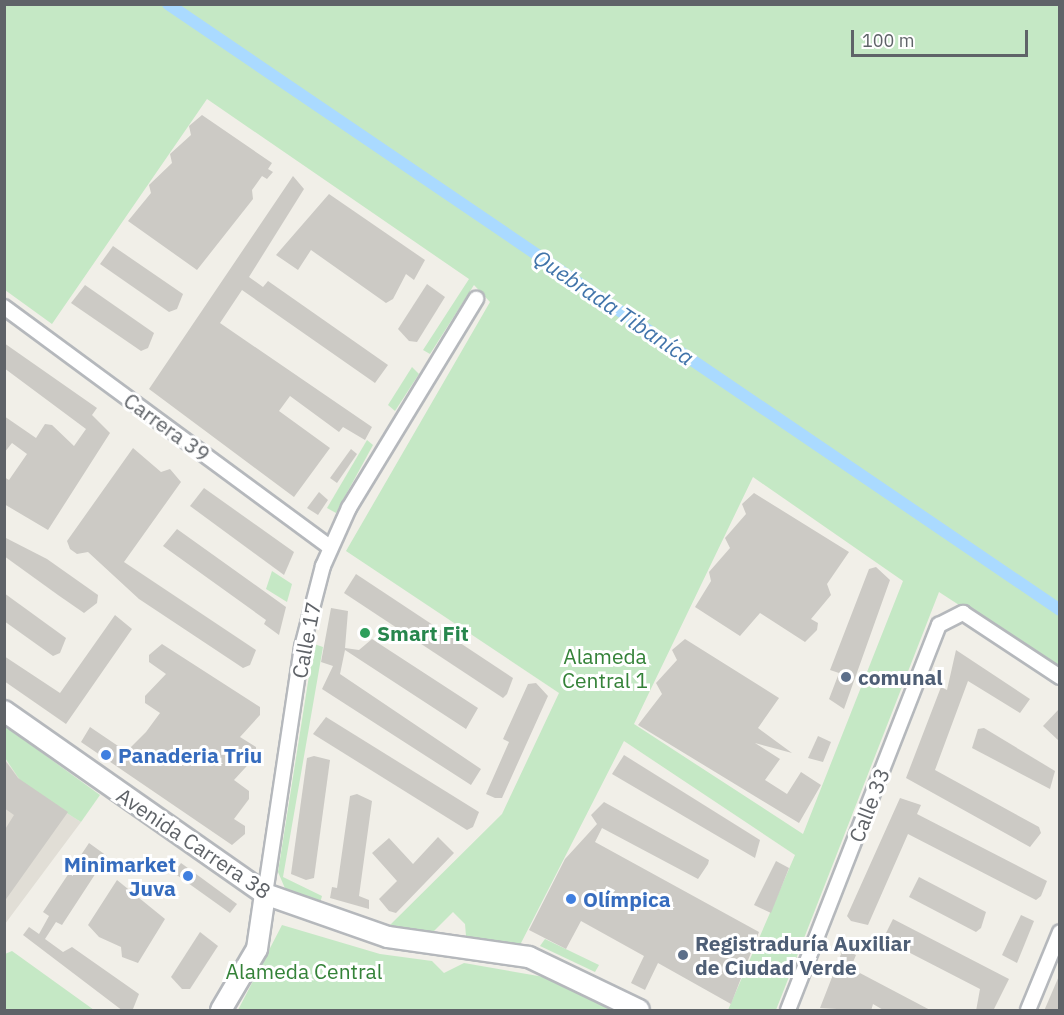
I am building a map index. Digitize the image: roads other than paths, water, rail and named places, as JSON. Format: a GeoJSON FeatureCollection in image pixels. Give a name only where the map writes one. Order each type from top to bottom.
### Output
{"type":"FeatureCollection","features":[{"type":"Feature","properties":{"kind":"main road","name":"Avenida Carrera 38"},"geometry":{"type":"LineString","coordinates":[[4,711],[265,894],[388,937],[529,957],[639,1011]]}},
{"type":"Feature","properties":{"kind":"main road","name":"Calle 17"},"geometry":{"type":"LineString","coordinates":[[221,1011],[257,950],[265,894]]}},
{"type":"Feature","properties":{"kind":"street","name":"Calle 17"},"geometry":{"type":"LineString","coordinates":[[265,894],[302,647],[330,547],[476,299]]}},
{"type":"Feature","properties":{"kind":"street","name":"Carrera 39"},"geometry":{"type":"LineString","coordinates":[[4,307],[330,547]]}},
{"type":"Feature","properties":{"kind":"street","name":"Calle 33"},"geometry":{"type":"LineString","coordinates":[[788,1011],[939,625],[963,613],[1059,677]]}},
{"type":"Feature","properties":{"kind":"street"},"geometry":{"type":"LineString","coordinates":[[1028,1011],[1059,932]]}},
{"type":"Feature","properties":{"kind":"waterway","name":"Quebrada Tibaníca"},"geometry":{"type":"LineString","coordinates":[[168,4],[1060,610]]}},
{"type":"Feature","properties":{"kind":"place","name":"Smart Fit"},"geometry":{"type":"Point","coordinates":[365,633]}},
{"type":"Feature","properties":{"kind":"place","name":"comunal"},"geometry":{"type":"Point","coordinates":[846,677]}},
{"type":"Feature","properties":{"kind":"place","name":"Panaderia Triu"},"geometry":{"type":"Point","coordinates":[106,755]}},
{"type":"Feature","properties":{"kind":"place","name":"Minimarket Juva"},"geometry":{"type":"Point","coordinates":[188,876]}},
{"type":"Feature","properties":{"kind":"place","name":"Olímpica"},"geometry":{"type":"Point","coordinates":[571,899]}},
{"type":"Feature","properties":{"kind":"place","name":"Registraduría Auxiliar de Ciudad Verde"},"geometry":{"type":"Point","coordinates":[683,955]}},
{"type":"Feature","properties":{"kind":"park label","name":"Alameda Central 1"},"geometry":{"type":"Point","coordinates":[605,668]}},
{"type":"Feature","properties":{"kind":"park label","name":"Alameda Central"},"geometry":{"type":"Point","coordinates":[304,971]}}]}
